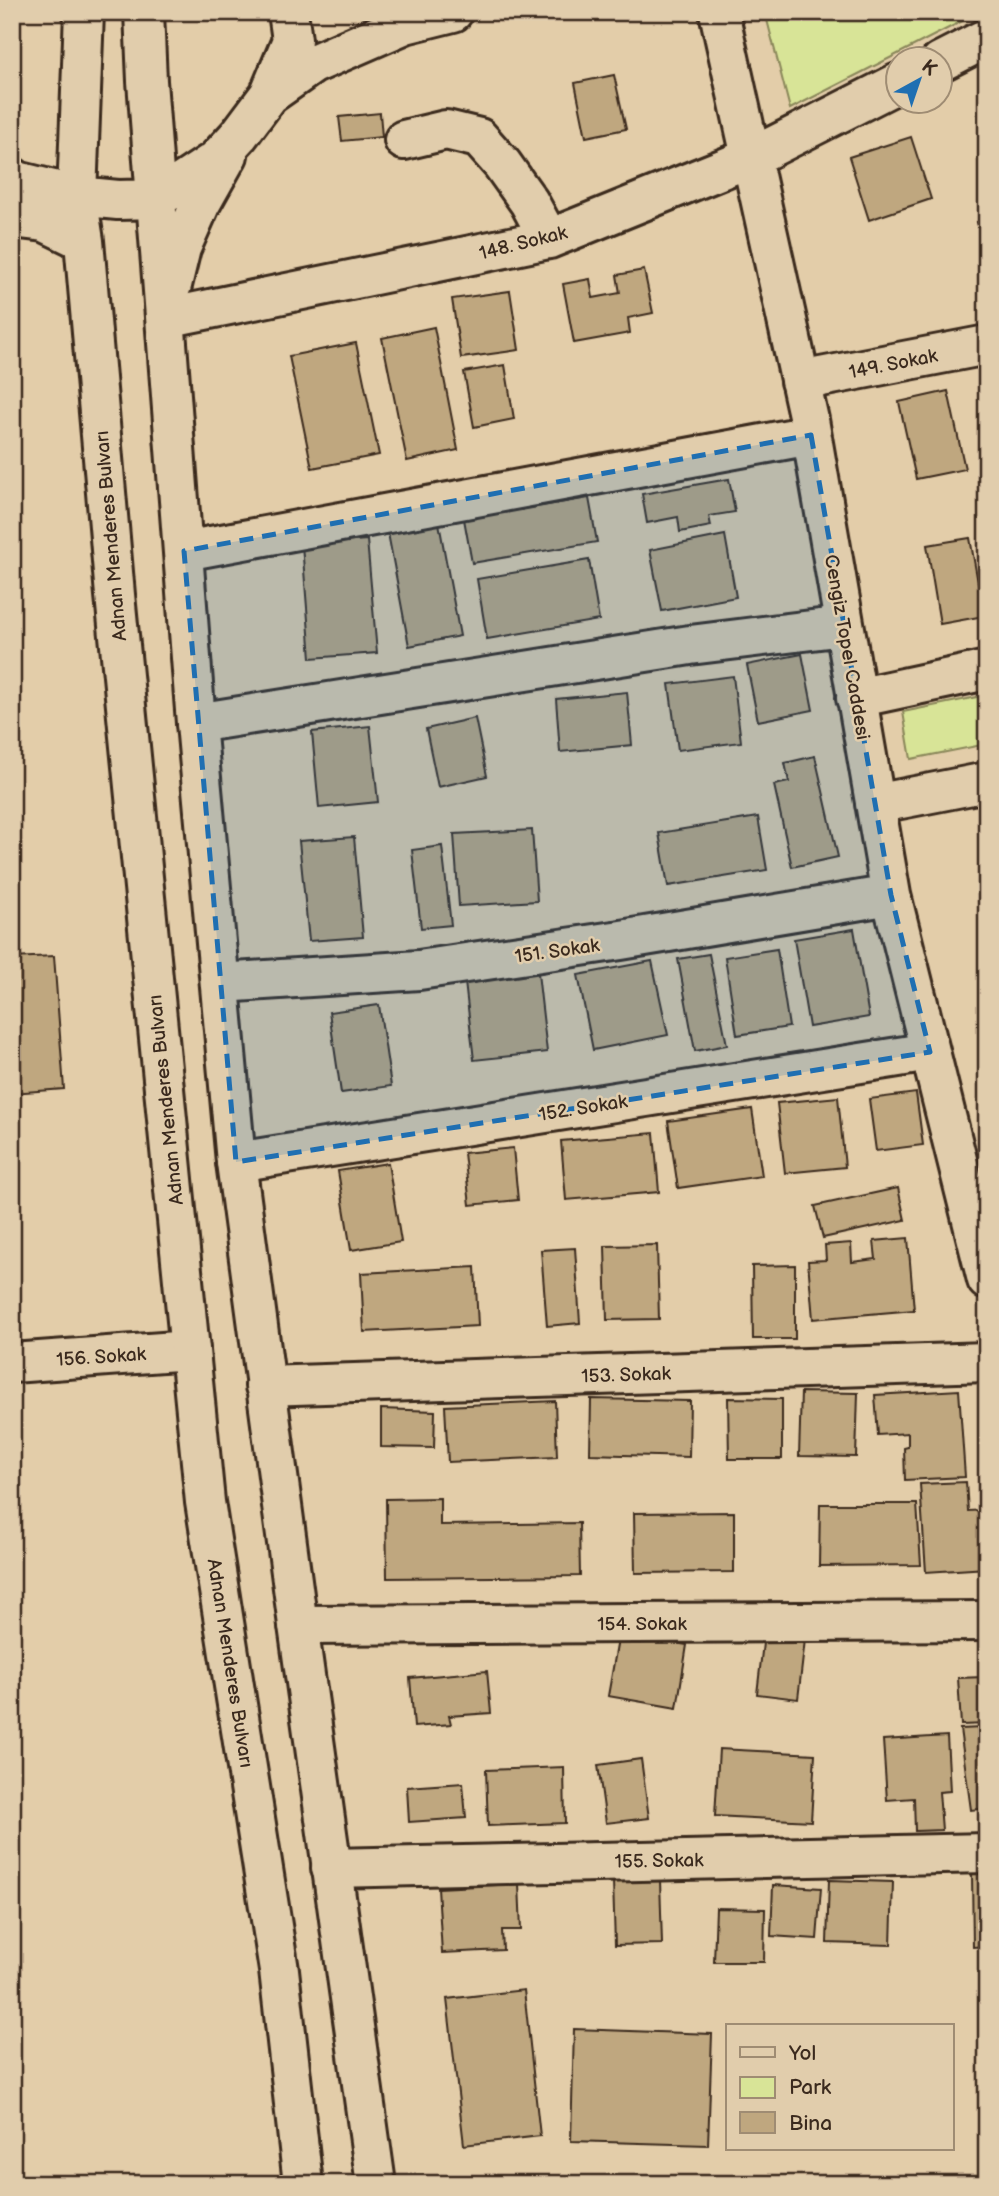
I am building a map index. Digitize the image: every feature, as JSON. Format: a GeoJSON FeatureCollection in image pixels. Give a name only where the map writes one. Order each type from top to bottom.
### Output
{"type":"FeatureCollection","features":[{"type":"Feature","properties":{"kind":"street","name":"Adnan Menderes Bulvarı"},"geometry":{"type":"LineString","coordinates":[[84,12],[77,196],[205,1502],[279,1970],[303,2184]]}},
{"type":"Feature","properties":{"kind":"street"},"geometry":{"type":"LineString","coordinates":[[144,12],[196,723],[236,1162],[376,2184]]}},
{"type":"Feature","properties":{"kind":"street"},"geometry":{"type":"LineString","coordinates":[[13,189],[118,200],[157,199],[216,160],[269,95],[313,64],[405,24],[453,12]]}},
{"type":"Feature","properties":{"kind":"street","name":"Cengiz Topel Caddesi"},"geometry":{"type":"LineString","coordinates":[[719,12],[811,435],[891,895],[987,1280]]}},
{"type":"Feature","properties":{"kind":"street"},"geometry":{"type":"LineString","coordinates":[[269,95],[290,26],[405,24]]}},
{"type":"Feature","properties":{"kind":"street"},"geometry":{"type":"LineString","coordinates":[[954,55],[987,38]]}},
{"type":"Feature","properties":{"kind":"street","name":"148. Sokak"},"geometry":{"type":"LineString","coordinates":[[166,318],[549,239],[752,157],[884,90]]}},
{"type":"Feature","properties":{"kind":"street"},"geometry":{"type":"LineString","coordinates":[[404,139],[446,130],[479,138],[502,164],[529,202],[549,239]]}},
{"type":"Feature","properties":{"kind":"street"},"geometry":{"type":"LineString","coordinates":[[166,318],[181,248],[200,205],[239,135]]}},
{"type":"Feature","properties":{"kind":"street"},"geometry":{"type":"LineString","coordinates":[[13,189],[45,222],[83,241]]}},
{"type":"Feature","properties":{"kind":"street","name":"149. Sokak"},"geometry":{"type":"LineString","coordinates":[[800,381],[987,345]]}},
{"type":"Feature","properties":{"kind":"street"},"geometry":{"type":"LineString","coordinates":[[184,551],[811,435]]}},
{"type":"Feature","properties":{"kind":"street"},"geometry":{"type":"LineString","coordinates":[[196,723],[690,645],[844,626]]}},
{"type":"Feature","properties":{"kind":"street"},"geometry":{"type":"LineString","coordinates":[[856,698],[987,670]]}},
{"type":"Feature","properties":{"kind":"street"},"geometry":{"type":"LineString","coordinates":[[875,804],[987,782]]}},
{"type":"Feature","properties":{"kind":"street","name":"151. Sokak"},"geometry":{"type":"LineString","coordinates":[[220,983],[419,970],[891,895]]}},
{"type":"Feature","properties":{"kind":"street","name":"152. Sokak"},"geometry":{"type":"LineString","coordinates":[[236,1162],[930,1052]]}},
{"type":"Feature","properties":{"kind":"street","name":"156. Sokak"},"geometry":{"type":"LineString","coordinates":[[12,1363],[190,1350]]}},
{"type":"Feature","properties":{"kind":"street","name":"153. Sokak"},"geometry":{"type":"LineString","coordinates":[[265,1386],[987,1362]]}},
{"type":"Feature","properties":{"kind":"street","name":"154. Sokak"},"geometry":{"type":"LineString","coordinates":[[298,1625],[987,1621]]}},
{"type":"Feature","properties":{"kind":"street","name":"155. Sokak"},"geometry":{"type":"LineString","coordinates":[[331,1868],[987,1853]]}},
{"type":"Feature","properties":{"kind":"highlighted area"},"geometry":{"type":"Polygon","coordinates":[[[811,435],[891,895],[930,1052],[236,1162],[184,551],[811,435]]]}},
{"type":"Feature","properties":{"kind":"green space"},"geometry":{"type":"Polygon","coordinates":[[[765,12],[980,12],[913,46],[884,46],[884,61],[790,109],[765,12]]]}},
{"type":"Feature","properties":{"kind":"green space"},"geometry":{"type":"Polygon","coordinates":[[[987,695],[987,744],[911,759],[903,712],[987,695]]]}},
{"type":"Feature","properties":{"kind":"building"},"geometry":{"type":"Polygon","coordinates":[[[614,75],[626,129],[586,137],[575,83],[614,75]]]}},
{"type":"Feature","properties":{"kind":"building"},"geometry":{"type":"Polygon","coordinates":[[[380,113],[382,137],[342,141],[339,117],[380,113]]]}},
{"type":"Feature","properties":{"kind":"building"},"geometry":{"type":"Polygon","coordinates":[[[911,137],[931,199],[869,220],[849,157],[911,137]]]}},
{"type":"Feature","properties":{"kind":"building"},"geometry":{"type":"Polygon","coordinates":[[[987,219],[987,255],[977,222],[987,219]]]}},
{"type":"Feature","properties":{"kind":"building"},"geometry":{"type":"Polygon","coordinates":[[[644,270],[653,313],[628,318],[630,333],[574,343],[563,284],[590,279],[593,298],[620,293],[617,275],[644,270]]]}},
{"type":"Feature","properties":{"kind":"building"},"geometry":{"type":"Polygon","coordinates":[[[510,291],[519,350],[461,358],[452,299],[510,291]]]}},
{"type":"Feature","properties":{"kind":"building"},"geometry":{"type":"Polygon","coordinates":[[[434,327],[458,450],[407,461],[382,338],[434,327]]]}},
{"type":"Feature","properties":{"kind":"building"},"geometry":{"type":"Polygon","coordinates":[[[356,343],[379,455],[312,468],[289,356],[356,343]]]}},
{"type":"Feature","properties":{"kind":"building"},"geometry":{"type":"Polygon","coordinates":[[[505,365],[514,419],[474,427],[464,372],[505,365]]]}},
{"type":"Feature","properties":{"kind":"building"},"geometry":{"type":"Polygon","coordinates":[[[948,391],[965,469],[916,479],[899,402],[948,391]]]}},
{"type":"Feature","properties":{"kind":"building"},"geometry":{"type":"Polygon","coordinates":[[[729,479],[735,512],[709,516],[711,526],[680,532],[678,517],[647,523],[642,494],[729,479]]]}},
{"type":"Feature","properties":{"kind":"building"},"geometry":{"type":"Polygon","coordinates":[[[589,498],[597,542],[472,563],[464,519],[589,498]]]}},
{"type":"Feature","properties":{"kind":"building"},"geometry":{"type":"Polygon","coordinates":[[[439,523],[460,636],[409,646],[388,533],[439,523]]]}},
{"type":"Feature","properties":{"kind":"building"},"geometry":{"type":"Polygon","coordinates":[[[725,535],[736,597],[662,611],[650,550],[725,535]]]}},
{"type":"Feature","properties":{"kind":"building"},"geometry":{"type":"Polygon","coordinates":[[[970,538],[984,616],[940,624],[927,545],[970,538]]]}},
{"type":"Feature","properties":{"kind":"building"},"geometry":{"type":"Polygon","coordinates":[[[367,540],[377,653],[311,658],[302,545],[367,540]]]}},
{"type":"Feature","properties":{"kind":"building"},"geometry":{"type":"Polygon","coordinates":[[[589,560],[599,620],[487,639],[477,579],[589,560]]]}},
{"type":"Feature","properties":{"kind":"building"},"geometry":{"type":"Polygon","coordinates":[[[802,654],[813,710],[758,721],[747,665],[802,654]]]}},
{"type":"Feature","properties":{"kind":"building"},"geometry":{"type":"Polygon","coordinates":[[[733,676],[741,742],[678,750],[669,684],[733,676]]]}},
{"type":"Feature","properties":{"kind":"building"},"geometry":{"type":"Polygon","coordinates":[[[627,692],[632,745],[560,752],[556,699],[627,692]]]}},
{"type":"Feature","properties":{"kind":"building"},"geometry":{"type":"Polygon","coordinates":[[[475,718],[487,776],[438,787],[426,729],[475,718]]]}},
{"type":"Feature","properties":{"kind":"building"},"geometry":{"type":"Polygon","coordinates":[[[370,726],[378,802],[319,808],[312,732],[370,726]]]}},
{"type":"Feature","properties":{"kind":"building"},"geometry":{"type":"Polygon","coordinates":[[[815,756],[838,857],[792,867],[774,785],[789,782],[785,763],[815,756]]]}},
{"type":"Feature","properties":{"kind":"building"},"geometry":{"type":"Polygon","coordinates":[[[758,817],[767,870],[668,886],[659,833],[758,817]]]}},
{"type":"Feature","properties":{"kind":"building"},"geometry":{"type":"Polygon","coordinates":[[[532,830],[537,901],[459,906],[454,834],[532,830]]]}},
{"type":"Feature","properties":{"kind":"building"},"geometry":{"type":"Polygon","coordinates":[[[354,837],[363,937],[309,941],[299,841],[354,837]]]}},
{"type":"Feature","properties":{"kind":"building"},"geometry":{"type":"Polygon","coordinates":[[[442,846],[451,925],[421,928],[412,850],[442,846]]]}},
{"type":"Feature","properties":{"kind":"building"},"geometry":{"type":"Polygon","coordinates":[[[854,929],[869,1017],[809,1027],[794,939],[854,929]]]}},
{"type":"Feature","properties":{"kind":"building"},"geometry":{"type":"Polygon","coordinates":[[[777,949],[789,1027],[737,1035],[725,957],[777,949]]]}},
{"type":"Feature","properties":{"kind":"building"},"geometry":{"type":"Polygon","coordinates":[[[709,954],[727,1045],[695,1051],[678,959],[709,954]]]}},
{"type":"Feature","properties":{"kind":"building"},"geometry":{"type":"Polygon","coordinates":[[[54,956],[64,1089],[12,1093],[12,958],[54,956]]]}},
{"type":"Feature","properties":{"kind":"building"},"geometry":{"type":"Polygon","coordinates":[[[652,961],[668,1035],[593,1050],[578,975],[652,961]]]}},
{"type":"Feature","properties":{"kind":"building"},"geometry":{"type":"Polygon","coordinates":[[[538,973],[547,1052],[474,1060],[465,982],[538,973]]]}},
{"type":"Feature","properties":{"kind":"building"},"geometry":{"type":"Polygon","coordinates":[[[379,1005],[391,1086],[341,1093],[329,1012],[379,1005]]]}},
{"type":"Feature","properties":{"kind":"building"},"geometry":{"type":"Polygon","coordinates":[[[916,1093],[923,1145],[876,1151],[869,1099],[916,1093]]]}},
{"type":"Feature","properties":{"kind":"building"},"geometry":{"type":"Polygon","coordinates":[[[838,1097],[845,1167],[785,1173],[777,1103],[838,1097]]]}},
{"type":"Feature","properties":{"kind":"building"},"geometry":{"type":"Polygon","coordinates":[[[752,1109],[762,1176],[678,1188],[668,1121],[752,1109]]]}},
{"type":"Feature","properties":{"kind":"building"},"geometry":{"type":"Polygon","coordinates":[[[654,1133],[659,1192],[566,1200],[561,1141],[654,1133]]]}},
{"type":"Feature","properties":{"kind":"building"},"geometry":{"type":"Polygon","coordinates":[[[513,1148],[518,1200],[470,1205],[464,1153],[513,1148]]]}},
{"type":"Feature","properties":{"kind":"building"},"geometry":{"type":"Polygon","coordinates":[[[388,1163],[401,1242],[351,1250],[338,1171],[388,1163]]]}},
{"type":"Feature","properties":{"kind":"building"},"geometry":{"type":"Polygon","coordinates":[[[898,1188],[905,1220],[823,1238],[815,1206],[898,1188]]]}},
{"type":"Feature","properties":{"kind":"building"},"geometry":{"type":"Polygon","coordinates":[[[908,1238],[914,1310],[813,1319],[808,1261],[826,1260],[825,1245],[851,1243],[852,1262],[876,1259],[874,1241],[908,1238]]]}},
{"type":"Feature","properties":{"kind":"building"},"geometry":{"type":"Polygon","coordinates":[[[657,1245],[659,1319],[607,1320],[605,1246],[657,1245]]]}},
{"type":"Feature","properties":{"kind":"building"},"geometry":{"type":"Polygon","coordinates":[[[575,1248],[580,1323],[547,1326],[541,1250],[575,1248]]]}},
{"type":"Feature","properties":{"kind":"building"},"geometry":{"type":"Polygon","coordinates":[[[795,1265],[795,1339],[753,1339],[752,1266],[795,1265]]]}},
{"type":"Feature","properties":{"kind":"building"},"geometry":{"type":"Polygon","coordinates":[[[475,1267],[478,1326],[364,1332],[361,1273],[475,1267]]]}},
{"type":"Feature","properties":{"kind":"building"},"geometry":{"type":"Polygon","coordinates":[[[959,1390],[965,1477],[905,1480],[904,1448],[908,1447],[908,1433],[878,1435],[875,1395],[959,1390]]]}},
{"type":"Feature","properties":{"kind":"building"},"geometry":{"type":"Polygon","coordinates":[[[801,1392],[858,1393],[856,1457],[799,1456],[801,1392]]]}},
{"type":"Feature","properties":{"kind":"building"},"geometry":{"type":"Polygon","coordinates":[[[728,1398],[782,1399],[782,1459],[729,1459],[728,1398]]]}},
{"type":"Feature","properties":{"kind":"building"},"geometry":{"type":"Polygon","coordinates":[[[591,1399],[690,1401],[689,1457],[590,1454],[591,1399]]]}},
{"type":"Feature","properties":{"kind":"building"},"geometry":{"type":"Polygon","coordinates":[[[555,1401],[557,1457],[448,1462],[445,1406],[555,1401]]]}},
{"type":"Feature","properties":{"kind":"building"},"geometry":{"type":"Polygon","coordinates":[[[381,1409],[435,1411],[434,1448],[381,1447],[381,1409]]]}},
{"type":"Feature","properties":{"kind":"building"},"geometry":{"type":"Polygon","coordinates":[[[966,1482],[968,1511],[987,1510],[987,1568],[926,1572],[920,1484],[966,1482]]]}},
{"type":"Feature","properties":{"kind":"building"},"geometry":{"type":"Polygon","coordinates":[[[440,1498],[440,1525],[579,1523],[580,1576],[387,1578],[386,1499],[440,1498]]]}},
{"type":"Feature","properties":{"kind":"building"},"geometry":{"type":"Polygon","coordinates":[[[820,1504],[917,1504],[921,1565],[819,1566],[820,1504]]]}},
{"type":"Feature","properties":{"kind":"building"},"geometry":{"type":"Polygon","coordinates":[[[734,1512],[734,1572],[635,1573],[634,1513],[734,1512]]]}},
{"type":"Feature","properties":{"kind":"building"},"geometry":{"type":"Polygon","coordinates":[[[765,1626],[806,1631],[798,1699],[757,1694],[765,1626]]]}},
{"type":"Feature","properties":{"kind":"building"},"geometry":{"type":"Polygon","coordinates":[[[619,1634],[687,1645],[677,1708],[608,1696],[619,1634]]]}},
{"type":"Feature","properties":{"kind":"building"},"geometry":{"type":"Polygon","coordinates":[[[487,1671],[491,1713],[449,1716],[451,1724],[414,1727],[410,1678],[487,1671]]]}},
{"type":"Feature","properties":{"kind":"building"},"geometry":{"type":"Polygon","coordinates":[[[985,1672],[987,1724],[961,1725],[958,1678],[984,1677],[985,1672]]]}},
{"type":"Feature","properties":{"kind":"building"},"geometry":{"type":"Polygon","coordinates":[[[987,1728],[987,1808],[971,1810],[960,1729],[987,1728]]]}},
{"type":"Feature","properties":{"kind":"building"},"geometry":{"type":"Polygon","coordinates":[[[947,1736],[950,1791],[939,1792],[942,1830],[915,1831],[914,1798],[887,1800],[883,1740],[947,1736]]]}},
{"type":"Feature","properties":{"kind":"building"},"geometry":{"type":"Polygon","coordinates":[[[719,1749],[815,1754],[811,1821],[715,1816],[719,1749]]]}},
{"type":"Feature","properties":{"kind":"building"},"geometry":{"type":"Polygon","coordinates":[[[641,1759],[649,1818],[606,1823],[598,1765],[641,1759]]]}},
{"type":"Feature","properties":{"kind":"building"},"geometry":{"type":"Polygon","coordinates":[[[564,1767],[565,1823],[488,1826],[486,1770],[564,1767]]]}},
{"type":"Feature","properties":{"kind":"building"},"geometry":{"type":"Polygon","coordinates":[[[463,1783],[466,1818],[409,1822],[407,1787],[463,1783]]]}},
{"type":"Feature","properties":{"kind":"building"},"geometry":{"type":"Polygon","coordinates":[[[987,1873],[987,1946],[973,1947],[972,1874],[987,1873]]]}},
{"type":"Feature","properties":{"kind":"building"},"geometry":{"type":"Polygon","coordinates":[[[660,1880],[662,1944],[615,1945],[613,1881],[660,1880]]]}},
{"type":"Feature","properties":{"kind":"building"},"geometry":{"type":"Polygon","coordinates":[[[829,1880],[893,1882],[891,1945],[827,1943],[829,1880]]]}},
{"type":"Feature","properties":{"kind":"building"},"geometry":{"type":"Polygon","coordinates":[[[519,1884],[521,1930],[502,1930],[503,1950],[442,1953],[438,1888],[519,1884]]]}},
{"type":"Feature","properties":{"kind":"building"},"geometry":{"type":"Polygon","coordinates":[[[773,1885],[821,1888],[817,1939],[771,1936],[773,1885]]]}},
{"type":"Feature","properties":{"kind":"building"},"geometry":{"type":"Polygon","coordinates":[[[716,1908],[765,1909],[764,1962],[714,1962],[716,1908]]]}},
{"type":"Feature","properties":{"kind":"building"},"geometry":{"type":"Polygon","coordinates":[[[524,1990],[540,2136],[464,2145],[447,1999],[524,1990]]]}},
{"type":"Feature","properties":{"kind":"building"},"geometry":{"type":"Polygon","coordinates":[[[574,2029],[712,2034],[708,2145],[571,2141],[574,2029]]]}}]}
